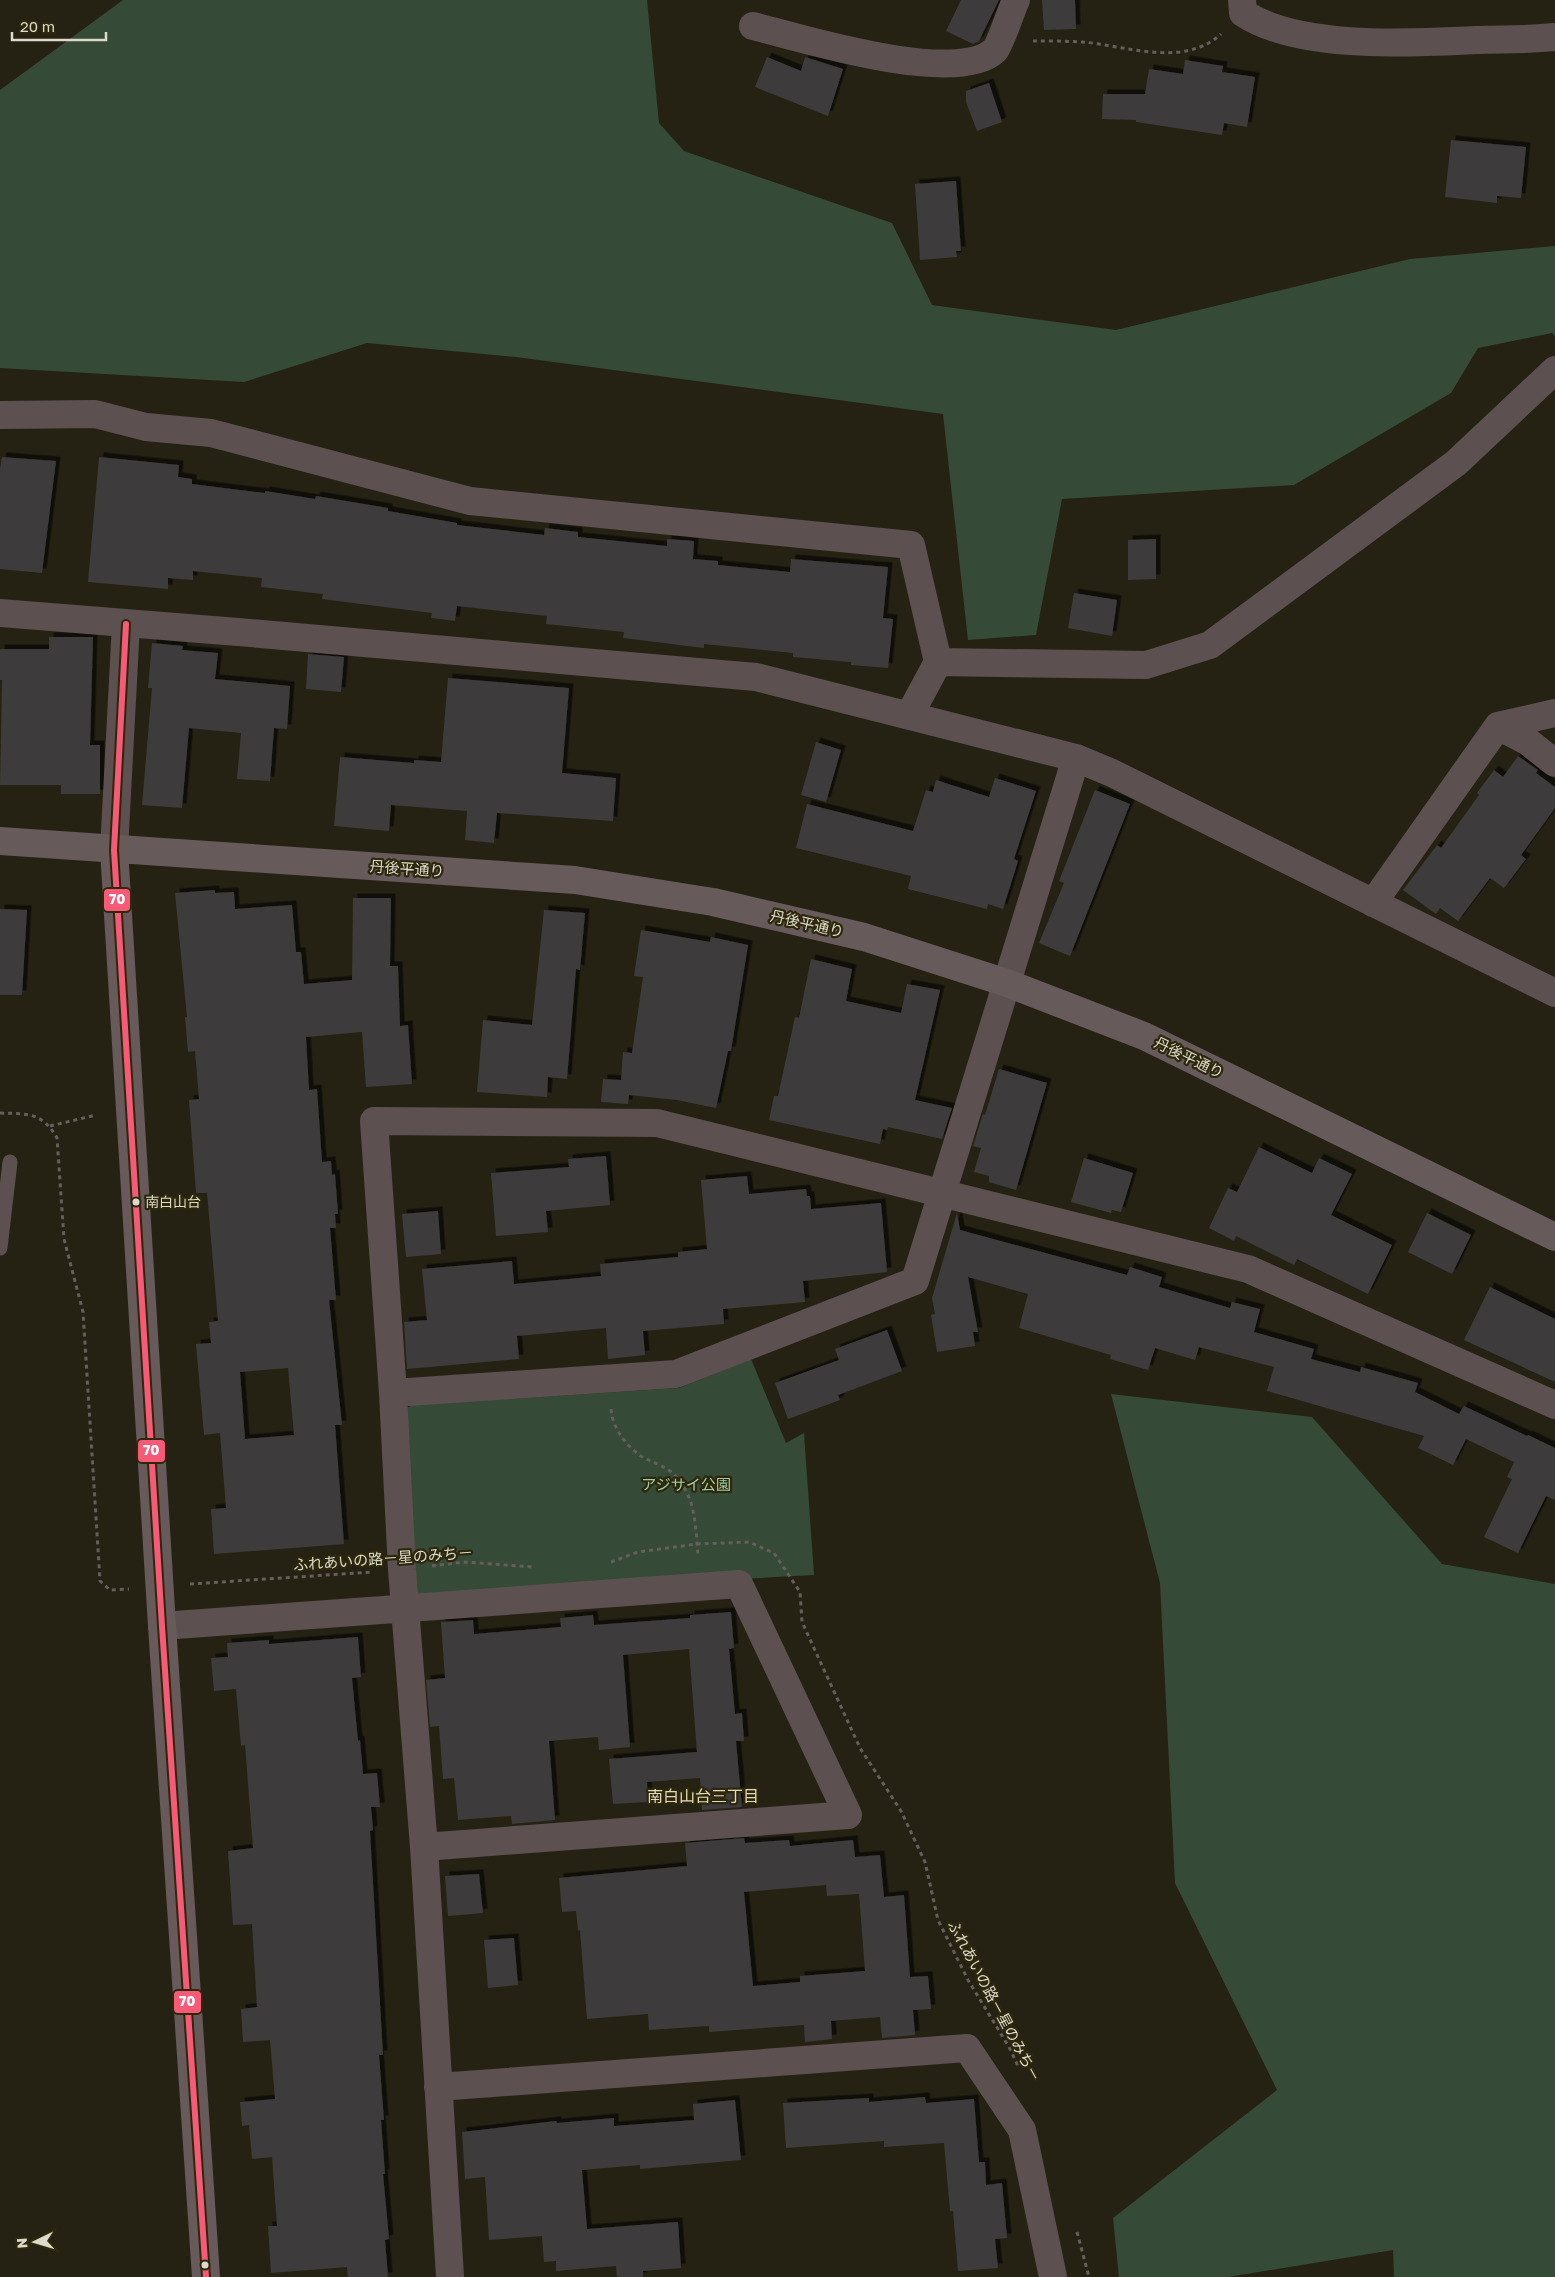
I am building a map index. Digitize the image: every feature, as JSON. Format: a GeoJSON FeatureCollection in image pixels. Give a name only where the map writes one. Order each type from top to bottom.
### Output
{"type":"FeatureCollection","features":[{"type":"Feature","properties":{"kind":"street"},"geometry":{"type":"LineString","coordinates":[[753,26],[875,56],[927,63],[976,61],[996,49],[1016,0]]}},
{"type":"Feature","properties":{"kind":"street"},"geometry":{"type":"LineString","coordinates":[[1242,6],[1256,21],[1284,30],[1338,41],[1415,43],[1555,37]]}},
{"type":"Feature","properties":{"kind":"street"},"geometry":{"type":"LineString","coordinates":[[938,662],[1146,665],[1210,645],[1456,464],[1555,370]]}},
{"type":"Feature","properties":{"kind":"street"},"geometry":{"type":"LineString","coordinates":[[0,415],[95,414],[146,427],[211,434],[470,501],[911,545],[938,662],[910,714]]}},
{"type":"Feature","properties":{"kind":"street"},"geometry":{"type":"LineString","coordinates":[[0,613],[756,677],[910,714],[1076,758],[1112,773],[1555,993]]}},
{"type":"Feature","properties":{"kind":"street"},"geometry":{"type":"LineString","coordinates":[[126,624],[114,850],[162,1626],[206,2277]]}},
{"type":"Feature","properties":{"kind":"street"},"geometry":{"type":"LineString","coordinates":[[1374,903],[1498,726],[1555,713]]}},
{"type":"Feature","properties":{"kind":"street"},"geometry":{"type":"LineString","coordinates":[[1498,726],[1527,742],[1555,763]]}},
{"type":"Feature","properties":{"kind":"street"},"geometry":{"type":"LineString","coordinates":[[393,1393],[676,1374],[915,1281],[1076,758]]}},
{"type":"Feature","properties":{"kind":"street","name":"丹後平通り"},"geometry":{"type":"LineString","coordinates":[[0,841],[575,880],[713,902],[854,935],[1007,983],[1144,1036],[1555,1237]]}},
{"type":"Feature","properties":{"kind":"street"},"geometry":{"type":"LineString","coordinates":[[450,2277],[424,1847],[404,1609],[393,1393],[374,1121],[657,1123],[1248,1269],[1555,1405]]}},
{"type":"Feature","properties":{"kind":"street"},"geometry":{"type":"LineString","coordinates":[[162,1626],[740,1584],[848,1815],[424,1847]]}},
{"type":"Feature","properties":{"kind":"street"},"geometry":{"type":"LineString","coordinates":[[438,2087],[967,2048],[1022,2130],[1053,2277]]}},
{"type":"Feature","properties":{"kind":"lane"},"geometry":{"type":"LineString","coordinates":[[0,1248],[10,1162]]}},
{"type":"Feature","properties":{"kind":"path"},"geometry":{"type":"LineString","coordinates":[[1000,40],[1082,42],[1160,53],[1190,51],[1218,36],[1242,6]]}},
{"type":"Feature","properties":{"kind":"path"},"geometry":{"type":"LineString","coordinates":[[0,1113],[32,1114],[50,1126],[96,1115]]}},
{"type":"Feature","properties":{"kind":"path","name":"ふれあいの路－星のみち－"},"geometry":{"type":"LineString","coordinates":[[50,1126],[58,1138],[64,1240],[83,1312],[100,1581],[110,1590],[402,1570],[465,1562],[541,1567]]}},
{"type":"Feature","properties":{"kind":"path"},"geometry":{"type":"LineString","coordinates":[[608,1379],[612,1420],[622,1437],[640,1456],[664,1466],[679,1479],[692,1502],[700,1587]]}},
{"type":"Feature","properties":{"kind":"path","name":"ふれあいの路－星のみち－"},"geometry":{"type":"LineString","coordinates":[[605,1564],[638,1552],[697,1544],[749,1542],[774,1553],[800,1592],[802,1622],[860,1748],[901,1810],[925,1862],[938,1920],[968,1980],[1009,2047],[1021,2073]]}},
{"type":"Feature","properties":{"kind":"path"},"geometry":{"type":"LineString","coordinates":[[1074,2223],[1089,2277]]}},
{"type":"Feature","properties":{"kind":"green space"},"geometry":{"type":"Polygon","coordinates":[[[123,0],[647,0],[659,123],[684,151],[892,223],[932,305],[1116,330],[1410,259],[1555,246],[1555,336],[1552,333],[1478,348],[1451,393],[1294,485],[1062,499],[1036,635],[968,640],[943,414],[516,357],[367,343],[244,382],[0,368],[0,90],[123,0]]]}},
{"type":"Feature","properties":{"kind":"green space","name":"アジサイ公園"},"geometry":{"type":"Polygon","coordinates":[[[751,1359],[786,1443],[804,1433],[814,1575],[414,1597],[401,1410],[413,1405],[679,1388],[751,1359]]]}},
{"type":"Feature","properties":{"kind":"green space"},"geometry":{"type":"Polygon","coordinates":[[[1111,1394],[1312,1417],[1442,1564],[1555,1584],[1555,2277],[1394,2277],[1393,2250],[1228,2277],[1119,2277],[1113,2218],[1277,2090],[1175,1883],[1160,1583],[1111,1394]]]}},
{"type":"Feature","properties":{"kind":"building"},"geometry":{"type":"Polygon","coordinates":[[[961,0],[999,0],[979,41],[973,44],[946,31],[961,0]]]}},
{"type":"Feature","properties":{"kind":"building"},"geometry":{"type":"Polygon","coordinates":[[[1042,0],[1075,0],[1076,29],[1044,30],[1042,0]]]}},
{"type":"Feature","properties":{"kind":"building"},"geometry":{"type":"Polygon","coordinates":[[[767,57],[801,71],[805,57],[843,69],[828,116],[755,87],[767,57]]]}},
{"type":"Feature","properties":{"kind":"building"},"geometry":{"type":"Polygon","coordinates":[[[1185,60],[1223,66],[1222,72],[1255,77],[1247,127],[1224,123],[1222,135],[1136,122],[1136,120],[1102,119],[1103,94],[1145,94],[1149,69],[1183,74],[1185,60]]]}},
{"type":"Feature","properties":{"kind":"building"},"geometry":{"type":"Polygon","coordinates":[[[989,83],[1002,122],[977,131],[966,102],[966,91],[989,83]]]}},
{"type":"Feature","properties":{"kind":"building"},"geometry":{"type":"Polygon","coordinates":[[[1451,140],[1526,147],[1521,198],[1497,196],[1497,203],[1445,197],[1451,140]]]}},
{"type":"Feature","properties":{"kind":"building"},"geometry":{"type":"Polygon","coordinates":[[[956,181],[961,251],[956,251],[957,257],[920,260],[915,184],[956,181]]]}},
{"type":"Feature","properties":{"kind":"building"},"geometry":{"type":"Polygon","coordinates":[[[2,457],[56,461],[42,573],[0,569],[0,469],[2,457]]]}},
{"type":"Feature","properties":{"kind":"building"},"geometry":{"type":"Polygon","coordinates":[[[99,457],[179,465],[178,477],[192,479],[192,484],[265,493],[265,491],[315,499],[316,496],[388,508],[388,511],[457,523],[457,525],[544,535],[545,528],[578,532],[578,537],[667,546],[667,539],[694,541],[693,559],[718,561],[718,565],[790,572],[791,559],[888,567],[883,618],[893,619],[888,668],[851,665],[851,662],[793,657],[793,653],[704,644],[704,648],[623,638],[624,632],[546,624],[547,616],[457,606],[455,621],[431,618],[432,613],[322,599],[323,594],[261,587],[262,578],[193,571],[193,580],[168,578],[168,589],[88,582],[99,457]]]}},
{"type":"Feature","properties":{"kind":"building"},"geometry":{"type":"Polygon","coordinates":[[[1156,539],[1156,579],[1128,580],[1128,540],[1156,539]]]}},
{"type":"Feature","properties":{"kind":"building"},"geometry":{"type":"Polygon","coordinates":[[[1074,593],[1117,600],[1112,636],[1068,628],[1074,593]]]}},
{"type":"Feature","properties":{"kind":"building"},"geometry":{"type":"Polygon","coordinates":[[[49,637],[93,637],[90,745],[100,745],[100,794],[61,794],[61,785],[0,785],[2,680],[0,680],[0,649],[49,649],[49,637]]]}},
{"type":"Feature","properties":{"kind":"building"},"geometry":{"type":"Polygon","coordinates":[[[152,643],[183,646],[182,650],[218,653],[215,679],[290,686],[287,729],[274,728],[270,781],[237,779],[241,733],[189,728],[182,808],[142,805],[152,688],[148,688],[152,643]]]}},
{"type":"Feature","properties":{"kind":"building"},"geometry":{"type":"Polygon","coordinates":[[[308,654],[344,657],[341,692],[306,689],[308,654]]]}},
{"type":"Feature","properties":{"kind":"building"},"geometry":{"type":"Polygon","coordinates":[[[448,678],[569,688],[562,773],[616,778],[613,821],[497,813],[494,843],[465,840],[467,811],[391,805],[389,831],[334,826],[340,757],[414,763],[414,760],[441,762],[448,678]]]}},
{"type":"Feature","properties":{"kind":"building"},"geometry":{"type":"Polygon","coordinates":[[[816,742],[841,750],[826,802],[801,795],[816,742]]]}},
{"type":"Feature","properties":{"kind":"building"},"geometry":{"type":"Polygon","coordinates":[[[1518,756],[1538,770],[1536,773],[1555,787],[1555,808],[1521,855],[1526,859],[1504,888],[1490,878],[1458,921],[1440,908],[1436,914],[1403,890],[1437,845],[1441,848],[1479,795],[1477,793],[1494,770],[1503,777],[1518,756]]]}},
{"type":"Feature","properties":{"kind":"building"},"geometry":{"type":"Polygon","coordinates":[[[995,778],[1036,791],[1014,859],[1018,861],[1003,909],[988,904],[987,909],[908,889],[911,876],[796,848],[807,804],[913,831],[926,790],[933,792],[936,780],[989,797],[995,778]]]}},
{"type":"Feature","properties":{"kind":"building"},"geometry":{"type":"Polygon","coordinates":[[[1095,790],[1130,804],[1070,956],[1039,943],[1064,883],[1059,881],[1095,790]]]}},
{"type":"Feature","properties":{"kind":"building"},"geometry":{"type":"Polygon","coordinates":[[[215,890],[215,893],[234,892],[235,909],[292,905],[296,952],[301,952],[304,984],[352,980],[353,898],[391,898],[390,966],[398,966],[400,1026],[408,1025],[412,1084],[366,1087],[362,1032],[306,1037],[309,1090],[317,1089],[322,1162],[331,1161],[332,1175],[335,1174],[338,1214],[335,1214],[336,1228],[330,1228],[336,1300],[329,1300],[342,1425],[335,1425],[344,1544],[214,1554],[211,1509],[226,1508],[220,1433],[204,1435],[196,1344],[211,1343],[209,1322],[218,1321],[207,1193],[196,1193],[189,1100],[199,1099],[195,1051],[188,1052],[185,1017],[187,1017],[175,893],[215,890]],[[288,1368],[240,1372],[245,1439],[294,1435],[288,1368]]]}},
{"type":"Feature","properties":{"kind":"building"},"geometry":{"type":"Polygon","coordinates":[[[0,909],[27,910],[22,995],[0,995],[0,909]]]}},
{"type":"Feature","properties":{"kind":"building"},"geometry":{"type":"Polygon","coordinates":[[[544,910],[585,913],[580,970],[576,969],[567,1079],[548,1077],[547,1097],[477,1092],[483,1020],[532,1025],[544,910]]]}},
{"type":"Feature","properties":{"kind":"building"},"geometry":{"type":"Polygon","coordinates":[[[641,930],[710,942],[711,937],[748,945],[731,1051],[728,1051],[716,1108],[677,1100],[629,1095],[628,1104],[601,1102],[603,1079],[621,1080],[623,1052],[632,1053],[643,977],[634,976],[641,930]]]}},
{"type":"Feature","properties":{"kind":"building"},"geometry":{"type":"Polygon","coordinates":[[[811,959],[852,969],[846,1001],[901,1013],[907,984],[940,990],[915,1100],[952,1108],[942,1139],[888,1127],[887,1130],[883,1129],[880,1144],[769,1120],[774,1096],[778,1096],[795,1017],[799,1018],[811,959]]]}},
{"type":"Feature","properties":{"kind":"building"},"geometry":{"type":"Polygon","coordinates":[[[999,1069],[1047,1083],[1016,1190],[989,1182],[989,1176],[974,1172],[981,1148],[973,1146],[999,1069]]]}},
{"type":"Feature","properties":{"kind":"building"},"geometry":{"type":"Polygon","coordinates":[[[1259,1147],[1312,1173],[1319,1158],[1352,1174],[1331,1215],[1392,1245],[1368,1294],[1297,1259],[1294,1265],[1236,1236],[1234,1241],[1209,1228],[1228,1188],[1237,1192],[1259,1147]]]}},
{"type":"Feature","properties":{"kind":"building"},"geometry":{"type":"Polygon","coordinates":[[[606,1156],[610,1205],[546,1211],[548,1232],[496,1236],[491,1173],[569,1167],[568,1159],[606,1156]]]}},
{"type":"Feature","properties":{"kind":"building"},"geometry":{"type":"Polygon","coordinates":[[[1084,1158],[1133,1173],[1121,1212],[1112,1210],[1111,1213],[1071,1202],[1084,1158]]]}},
{"type":"Feature","properties":{"kind":"building"},"geometry":{"type":"Polygon","coordinates":[[[747,1176],[749,1194],[806,1189],[807,1196],[810,1196],[811,1209],[881,1203],[887,1272],[803,1281],[805,1302],[723,1309],[724,1324],[643,1331],[645,1355],[608,1359],[606,1328],[517,1336],[519,1359],[407,1369],[404,1322],[427,1320],[422,1269],[512,1261],[514,1284],[601,1276],[600,1264],[678,1257],[678,1252],[707,1249],[701,1180],[747,1176]]]}},
{"type":"Feature","properties":{"kind":"building"},"geometry":{"type":"Polygon","coordinates":[[[438,1211],[441,1254],[406,1257],[402,1214],[438,1211]]]}},
{"type":"Feature","properties":{"kind":"building"},"geometry":{"type":"Polygon","coordinates":[[[957,1213],[960,1230],[1127,1275],[1130,1267],[1162,1277],[1159,1287],[1230,1308],[1232,1302],[1260,1309],[1254,1332],[1314,1349],[1311,1359],[1360,1372],[1361,1367],[1418,1383],[1415,1392],[1459,1414],[1464,1406],[1528,1435],[1555,1448],[1555,1500],[1546,1496],[1518,1553],[1484,1537],[1512,1479],[1507,1477],[1514,1462],[1466,1439],[1453,1465],[1418,1448],[1424,1436],[1267,1391],[1274,1367],[1199,1347],[1195,1360],[1155,1348],[1148,1370],[1110,1359],[1111,1355],[1019,1328],[1028,1294],[968,1277],[978,1332],[973,1332],[975,1346],[937,1352],[931,1315],[935,1314],[932,1298],[957,1213]]]}},
{"type":"Feature","properties":{"kind":"building"},"geometry":{"type":"Polygon","coordinates":[[[1427,1213],[1471,1235],[1452,1274],[1408,1252],[1427,1213]]]}},
{"type":"Feature","properties":{"kind":"building"},"geometry":{"type":"Polygon","coordinates":[[[1490,1287],[1555,1319],[1555,1382],[1464,1340],[1490,1287]]]}},
{"type":"Feature","properties":{"kind":"building"},"geometry":{"type":"Polygon","coordinates":[[[887,1330],[902,1371],[838,1395],[840,1400],[788,1419],[775,1383],[839,1360],[835,1349],[887,1330]]]}},
{"type":"Feature","properties":{"kind":"building"},"geometry":{"type":"Polygon","coordinates":[[[731,1612],[734,1648],[729,1649],[735,1714],[742,1713],[744,1741],[736,1741],[742,1807],[702,1810],[700,1778],[647,1782],[648,1802],[613,1804],[609,1759],[697,1752],[689,1649],[623,1655],[630,1747],[599,1750],[598,1737],[549,1741],[555,1820],[512,1824],[511,1816],[458,1820],[454,1778],[443,1779],[439,1726],[430,1727],[426,1680],[445,1678],[441,1622],[473,1620],[474,1634],[561,1627],[560,1618],[593,1615],[594,1625],[690,1618],[690,1615],[731,1612]]]}},
{"type":"Feature","properties":{"kind":"building"},"geometry":{"type":"Polygon","coordinates":[[[358,1637],[361,1677],[352,1678],[358,1741],[360,1740],[363,1774],[377,1773],[380,1807],[371,1807],[373,1830],[370,1831],[383,2055],[379,2055],[384,2120],[381,2120],[385,2174],[383,2174],[389,2239],[385,2240],[388,2277],[348,2277],[347,2267],[271,2273],[268,2226],[277,2226],[272,2157],[252,2159],[249,2125],[242,2126],[240,2102],[275,2099],[270,2040],[243,2042],[241,2009],[257,2007],[252,1924],[233,1925],[228,1851],[253,1848],[245,1745],[241,1746],[236,1689],[214,1691],[211,1658],[228,1657],[227,1643],[269,1640],[269,1644],[358,1637]]]}},
{"type":"Feature","properties":{"kind":"building"},"geometry":{"type":"Polygon","coordinates":[[[744,1838],[745,1843],[789,1840],[790,1846],[853,1840],[855,1857],[880,1855],[884,1897],[904,1895],[910,1977],[928,1976],[931,2009],[913,2010],[915,2035],[882,2038],[880,2017],[831,2021],[832,2039],[805,2042],[804,2025],[709,2032],[709,2026],[649,2030],[648,2014],[587,2019],[580,1930],[578,1931],[576,1911],[562,1912],[559,1878],[687,1866],[685,1843],[744,1838]],[[826,1885],[744,1892],[753,1986],[800,1982],[800,1976],[865,1971],[859,1894],[827,1896],[826,1885]]]}},
{"type":"Feature","properties":{"kind":"building"},"geometry":{"type":"Polygon","coordinates":[[[479,1874],[483,1913],[448,1916],[445,1876],[479,1874]]]}},
{"type":"Feature","properties":{"kind":"building"},"geometry":{"type":"Polygon","coordinates":[[[514,1938],[518,1985],[488,1988],[484,1940],[514,1938]]]}},
{"type":"Feature","properties":{"kind":"building"},"geometry":{"type":"Polygon","coordinates":[[[925,2097],[926,2103],[974,2099],[979,2162],[985,2162],[986,2185],[1002,2183],[1007,2238],[995,2239],[998,2268],[958,2271],[953,2211],[950,2211],[944,2143],[884,2147],[884,2141],[786,2148],[783,2103],[869,2098],[869,2102],[925,2097]]]}},
{"type":"Feature","properties":{"kind":"building"},"geometry":{"type":"Polygon","coordinates":[[[735,2100],[741,2160],[640,2169],[640,2165],[582,2170],[587,2229],[678,2222],[681,2268],[643,2271],[643,2277],[617,2277],[616,2266],[556,2271],[556,2261],[544,2262],[542,2236],[489,2240],[485,2177],[465,2179],[462,2132],[556,2121],[557,2123],[614,2118],[614,2126],[694,2120],[693,2104],[735,2100]]]}},
{"type":"Feature","properties":{"kind":"transit line","name":"70"},"geometry":{"type":"LineString","coordinates":[[126,624],[114,850],[162,1626],[206,2277]]}},
{"type":"Feature","properties":{"kind":"place","name":"南白山台"},"geometry":{"type":"Point","coordinates":[136,1202]}},
{"type":"Feature","properties":{"kind":"district","name":"南白山台三丁目"},"geometry":{"type":"Point","coordinates":[703,1796]}}]}
